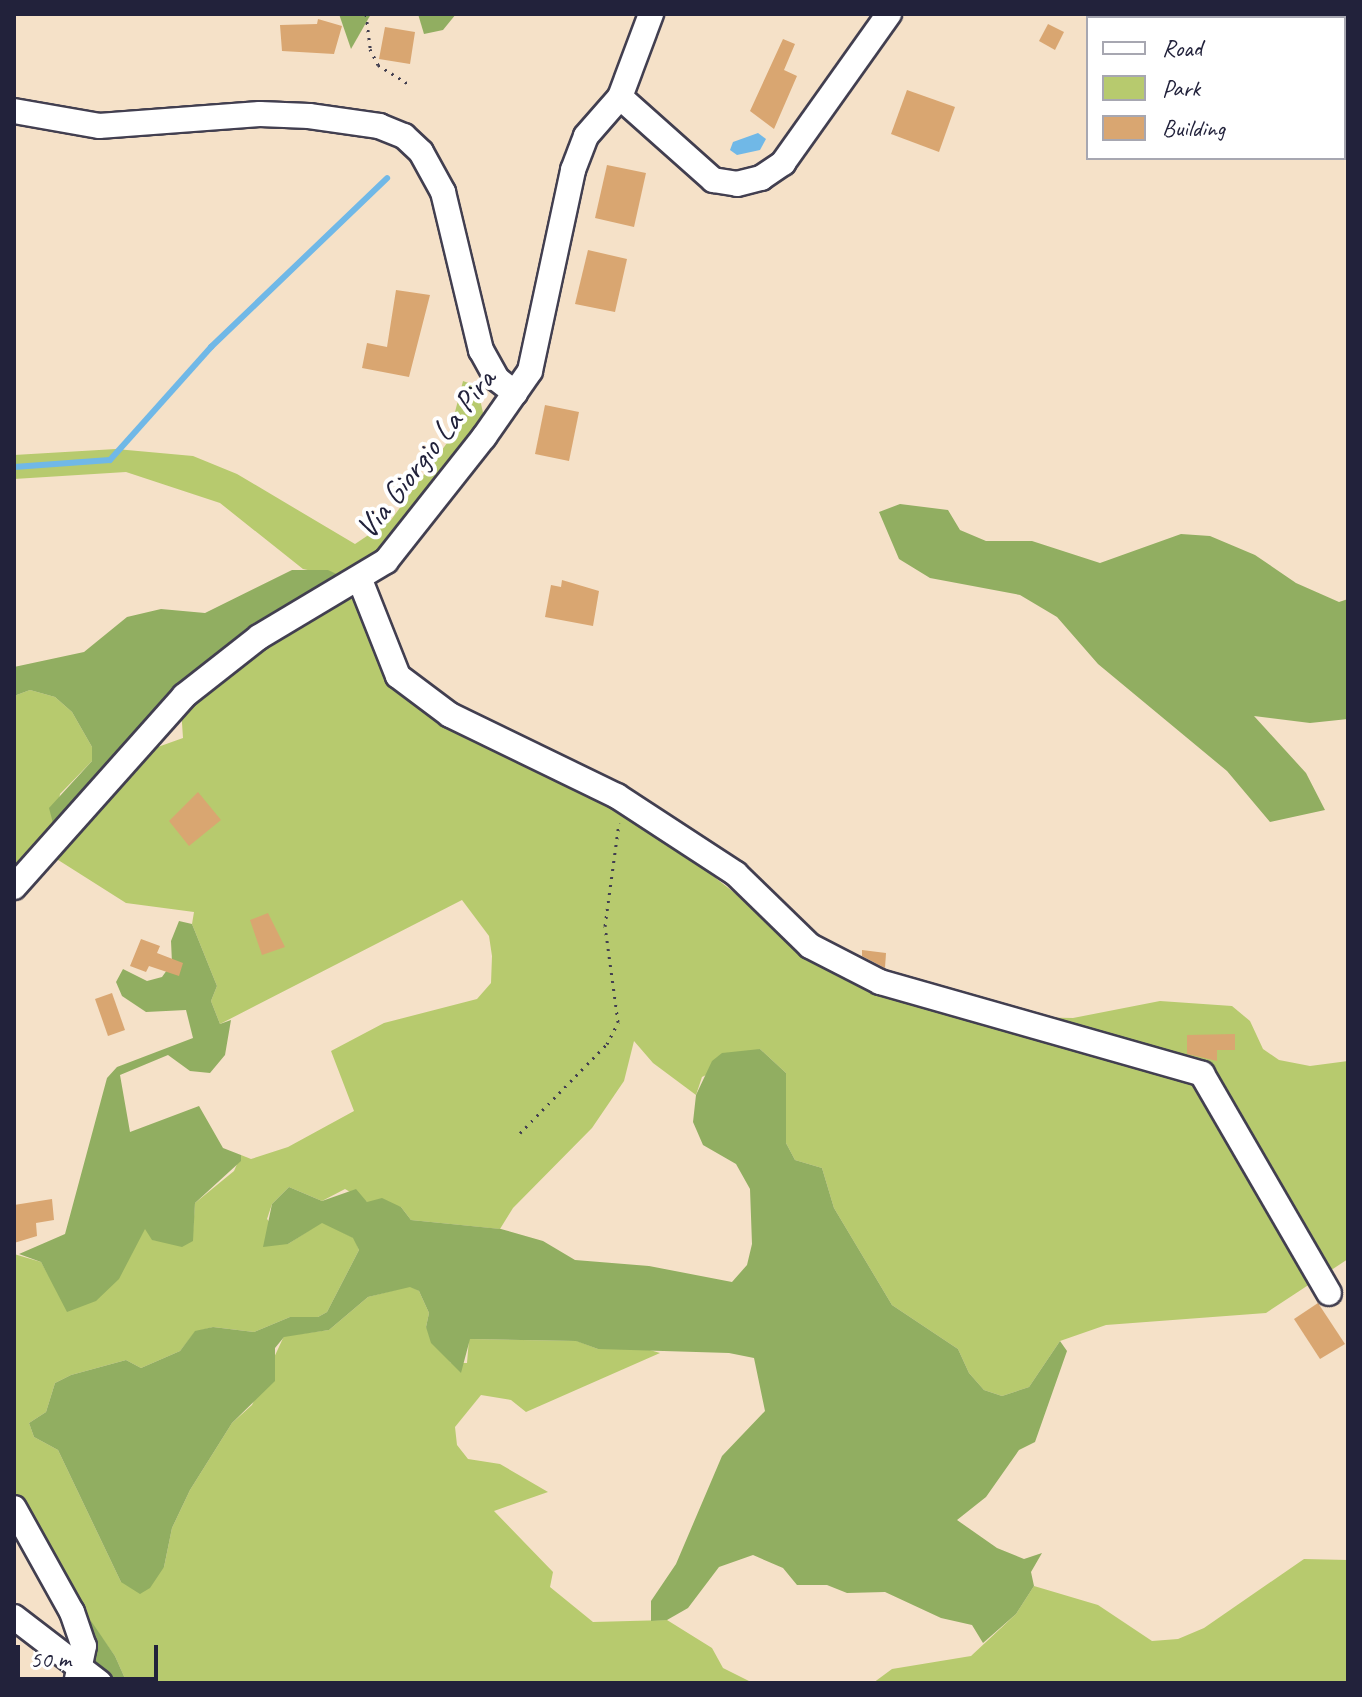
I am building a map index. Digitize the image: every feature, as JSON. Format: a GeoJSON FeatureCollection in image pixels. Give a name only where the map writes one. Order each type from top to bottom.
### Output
{"type":"FeatureCollection","features":[{"type":"Feature","properties":{"kind":"street","name":"Via Giorgio La Pira"},"geometry":{"type":"LineString","coordinates":[[14,887],[184,696],[259,637],[360,580],[409,536],[515,393],[539,346],[580,148],[620,97],[651,14]]}},
{"type":"Feature","properties":{"kind":"street"},"geometry":{"type":"LineString","coordinates":[[620,97],[713,180],[737,184],[761,178],[783,163],[889,14]]}},
{"type":"Feature","properties":{"kind":"street"},"geometry":{"type":"LineString","coordinates":[[14,111],[99,126],[260,114],[309,116],[379,126],[404,136],[421,152],[443,192],[481,350],[497,379],[515,393]]}},
{"type":"Feature","properties":{"kind":"street"},"geometry":{"type":"LineString","coordinates":[[360,580],[398,676],[450,715],[617,796],[736,874],[810,946],[880,982],[1202,1074],[1329,1293]]}},
{"type":"Feature","properties":{"kind":"street"},"geometry":{"type":"LineString","coordinates":[[14,1508],[72,1612],[84,1646],[77,1673]]}},
{"type":"Feature","properties":{"kind":"street"},"geometry":{"type":"LineString","coordinates":[[14,1617],[77,1673],[100,1683]]}},
{"type":"Feature","properties":{"kind":"path"},"geometry":{"type":"LineString","coordinates":[[366,14],[370,49],[378,65],[408,84]]}},
{"type":"Feature","properties":{"kind":"path"},"geometry":{"type":"LineString","coordinates":[[520,1133],[607,1044],[618,1022],[605,926],[617,860],[617,796]]}},
{"type":"Feature","properties":{"kind":"green space"},"geometry":{"type":"Polygon","coordinates":[[[339,14],[371,14],[351,49],[339,14]]]}},
{"type":"Feature","properties":{"kind":"green space"},"geometry":{"type":"Polygon","coordinates":[[[418,14],[456,14],[443,30],[424,34],[418,14]]]}},
{"type":"Feature","properties":{"kind":"green space"},"geometry":{"type":"Polygon","coordinates":[[[463,381],[477,386],[484,417],[397,536],[345,578],[303,569],[220,503],[126,472],[14,479],[14,455],[116,449],[193,456],[237,474],[355,544],[391,520],[447,443],[463,381]]]}},
{"type":"Feature","properties":{"kind":"green space"},"geometry":{"type":"Polygon","coordinates":[[[900,504],[948,510],[960,530],[986,541],[1032,541],[1100,563],[1181,534],[1210,536],[1255,555],[1296,583],[1339,602],[1348,599],[1348,719],[1310,723],[1254,716],[1306,773],[1325,810],[1270,822],[1227,771],[1098,664],[1057,617],[1020,595],[930,578],[899,559],[879,512],[900,504]]]}},
{"type":"Feature","properties":{"kind":"green space"},"geometry":{"type":"Polygon","coordinates":[[[292,570],[328,570],[345,578],[252,624],[189,676],[54,827],[49,808],[92,761],[92,747],[72,712],[55,697],[30,690],[14,696],[14,667],[84,652],[127,617],[161,609],[205,613],[292,570]]]}},
{"type":"Feature","properties":{"kind":"green space"},"geometry":{"type":"Polygon","coordinates":[[[355,592],[390,676],[630,811],[736,894],[793,949],[893,998],[979,1024],[1021,1017],[1073,1018],[1160,1001],[1232,1006],[1250,1021],[1263,1049],[1279,1060],[1310,1066],[1348,1061],[1348,1259],[1266,1313],[1106,1325],[1060,1341],[1029,1387],[1002,1396],[984,1390],[969,1373],[958,1349],[892,1305],[834,1208],[822,1168],[795,1160],[786,1143],[786,1073],[760,1049],[702,1077],[696,1095],[653,1063],[634,1041],[624,1081],[592,1128],[513,1208],[500,1229],[411,1220],[401,1207],[367,1202],[345,1189],[322,1201],[289,1187],[272,1204],[267,1219],[288,1244],[322,1222],[354,1238],[359,1250],[327,1312],[318,1317],[290,1317],[254,1332],[213,1327],[195,1332],[180,1351],[141,1368],[126,1360],[71,1375],[55,1383],[46,1412],[29,1423],[34,1437],[58,1450],[121,1582],[164,1567],[172,1528],[190,1490],[232,1423],[252,1405],[284,1336],[329,1330],[368,1297],[410,1286],[419,1291],[429,1313],[426,1327],[451,1363],[467,1363],[469,1339],[577,1341],[598,1349],[643,1348],[660,1353],[526,1412],[511,1400],[481,1395],[455,1427],[457,1445],[468,1459],[500,1464],[548,1492],[494,1511],[553,1572],[550,1587],[593,1622],[667,1620],[712,1648],[723,1668],[753,1683],[127,1683],[115,1656],[67,1590],[14,1491],[14,1254],[41,1262],[67,1308],[146,1227],[153,1240],[177,1242],[193,1230],[195,1203],[234,1171],[241,1155],[251,1159],[288,1147],[354,1111],[331,1051],[384,1023],[477,999],[491,983],[492,956],[489,936],[462,900],[220,1024],[211,1001],[217,986],[192,924],[194,912],[126,903],[55,858],[141,753],[183,738],[181,708],[222,670],[355,592]]]}},
{"type":"Feature","properties":{"kind":"green space"},"geometry":{"type":"Polygon","coordinates":[[[30,690],[55,697],[72,712],[92,747],[92,761],[60,794],[54,827],[14,870],[14,696],[30,690]]]}},
{"type":"Feature","properties":{"kind":"green space"},"geometry":{"type":"Polygon","coordinates":[[[179,921],[192,924],[217,986],[211,1001],[220,1024],[231,1020],[225,1055],[210,1073],[190,1071],[168,1055],[120,1075],[130,1132],[199,1106],[223,1148],[241,1155],[241,1161],[195,1203],[193,1241],[182,1247],[152,1240],[145,1229],[119,1279],[96,1301],[67,1312],[41,1262],[19,1254],[65,1234],[107,1078],[117,1067],[193,1038],[186,1010],[146,1012],[122,996],[116,982],[123,969],[147,981],[162,977],[172,963],[171,941],[179,921]]]}},
{"type":"Feature","properties":{"kind":"green space"},"geometry":{"type":"Polygon","coordinates":[[[760,1049],[786,1073],[786,1143],[795,1160],[822,1168],[834,1208],[892,1305],[958,1349],[969,1373],[984,1390],[1002,1396],[1029,1387],[1060,1341],[1067,1351],[1035,1442],[1019,1450],[986,1497],[957,1520],[997,1548],[1024,1559],[1042,1553],[1031,1572],[1034,1586],[1016,1614],[983,1643],[972,1625],[941,1618],[885,1592],[847,1593],[827,1585],[797,1585],[783,1568],[753,1555],[719,1567],[688,1608],[667,1620],[651,1621],[651,1601],[676,1564],[722,1456],[765,1411],[754,1358],[729,1353],[598,1349],[576,1341],[470,1339],[461,1373],[431,1343],[426,1327],[429,1313],[419,1291],[410,1287],[368,1297],[329,1330],[284,1337],[275,1348],[275,1381],[232,1423],[190,1490],[172,1528],[164,1567],[150,1588],[140,1594],[121,1582],[58,1450],[34,1437],[29,1423],[46,1412],[55,1383],[71,1375],[126,1360],[141,1368],[180,1351],[195,1331],[213,1327],[254,1332],[290,1317],[318,1317],[327,1312],[359,1250],[353,1238],[322,1223],[288,1244],[263,1247],[272,1204],[289,1187],[322,1201],[356,1189],[367,1202],[382,1198],[401,1207],[411,1220],[501,1229],[543,1241],[575,1260],[649,1266],[732,1282],[747,1265],[752,1244],[750,1189],[736,1164],[703,1145],[693,1122],[696,1095],[712,1061],[722,1053],[760,1049]]]}},
{"type":"Feature","properties":{"kind":"green space"},"geometry":{"type":"Polygon","coordinates":[[[1304,1559],[1348,1560],[1348,1683],[873,1683],[892,1669],[971,1656],[1016,1614],[1034,1586],[1098,1605],[1152,1641],[1178,1639],[1204,1628],[1304,1559]]]}},
{"type":"Feature","properties":{"kind":"green space"},"geometry":{"type":"Polygon","coordinates":[[[91,1621],[115,1656],[127,1683],[88,1683],[91,1621]]]}},
{"type":"Feature","properties":{"kind":"water"},"geometry":{"type":"Polygon","coordinates":[[[758,133],[766,139],[760,150],[737,155],[730,150],[733,142],[758,133]]]}},
{"type":"Feature","properties":{"kind":"building"},"geometry":{"type":"Polygon","coordinates":[[[318,19],[342,26],[334,54],[282,51],[280,25],[317,24],[318,19]]]}},
{"type":"Feature","properties":{"kind":"building"},"geometry":{"type":"Polygon","coordinates":[[[1048,24],[1064,32],[1055,50],[1039,41],[1048,24]]]}},
{"type":"Feature","properties":{"kind":"building"},"geometry":{"type":"Polygon","coordinates":[[[385,27],[415,32],[410,64],[379,59],[385,27]]]}},
{"type":"Feature","properties":{"kind":"building"},"geometry":{"type":"Polygon","coordinates":[[[783,39],[795,44],[784,70],[797,76],[774,129],[750,111],[783,39]]]}},
{"type":"Feature","properties":{"kind":"building"},"geometry":{"type":"Polygon","coordinates":[[[907,90],[955,107],[939,152],[891,134],[907,90]]]}},
{"type":"Feature","properties":{"kind":"building"},"geometry":{"type":"Polygon","coordinates":[[[607,165],[646,173],[634,227],[595,218],[607,165]]]}},
{"type":"Feature","properties":{"kind":"building"},"geometry":{"type":"Polygon","coordinates":[[[588,250],[627,259],[615,312],[575,304],[588,250]]]}},
{"type":"Feature","properties":{"kind":"building"},"geometry":{"type":"Polygon","coordinates":[[[396,290],[430,295],[409,377],[362,368],[367,343],[387,347],[396,290]]]}},
{"type":"Feature","properties":{"kind":"building"},"geometry":{"type":"Polygon","coordinates":[[[545,405],[579,412],[569,461],[535,454],[545,405]]]}},
{"type":"Feature","properties":{"kind":"building"},"geometry":{"type":"Polygon","coordinates":[[[562,580],[599,591],[593,626],[545,617],[551,585],[561,587],[562,580]]]}},
{"type":"Feature","properties":{"kind":"building"},"geometry":{"type":"Polygon","coordinates":[[[198,792],[221,820],[189,846],[169,821],[198,792]]]}},
{"type":"Feature","properties":{"kind":"building"},"geometry":{"type":"Polygon","coordinates":[[[268,913],[285,947],[262,955],[250,920],[268,913]]]}},
{"type":"Feature","properties":{"kind":"building"},"geometry":{"type":"Polygon","coordinates":[[[141,939],[160,946],[157,953],[183,963],[179,976],[149,966],[146,972],[130,966],[141,939]]]}},
{"type":"Feature","properties":{"kind":"building"},"geometry":{"type":"Polygon","coordinates":[[[862,950],[886,953],[885,968],[862,956],[862,950]]]}},
{"type":"Feature","properties":{"kind":"building"},"geometry":{"type":"Polygon","coordinates":[[[112,993],[125,1030],[108,1036],[95,999],[112,993]]]}},
{"type":"Feature","properties":{"kind":"building"},"geometry":{"type":"Polygon","coordinates":[[[1235,1034],[1235,1050],[1217,1050],[1217,1061],[1187,1054],[1187,1035],[1235,1034]]]}},
{"type":"Feature","properties":{"kind":"building"},"geometry":{"type":"Polygon","coordinates":[[[52,1199],[54,1220],[36,1223],[37,1236],[14,1243],[14,1205],[52,1199]]]}},
{"type":"Feature","properties":{"kind":"building"},"geometry":{"type":"Polygon","coordinates":[[[1318,1303],[1345,1344],[1320,1359],[1294,1319],[1318,1303]]]}},
{"type":"Feature","properties":{"kind":"waterway"},"geometry":{"type":"LineString","coordinates":[[14,467],[110,460],[211,347],[387,178]]}}]}
